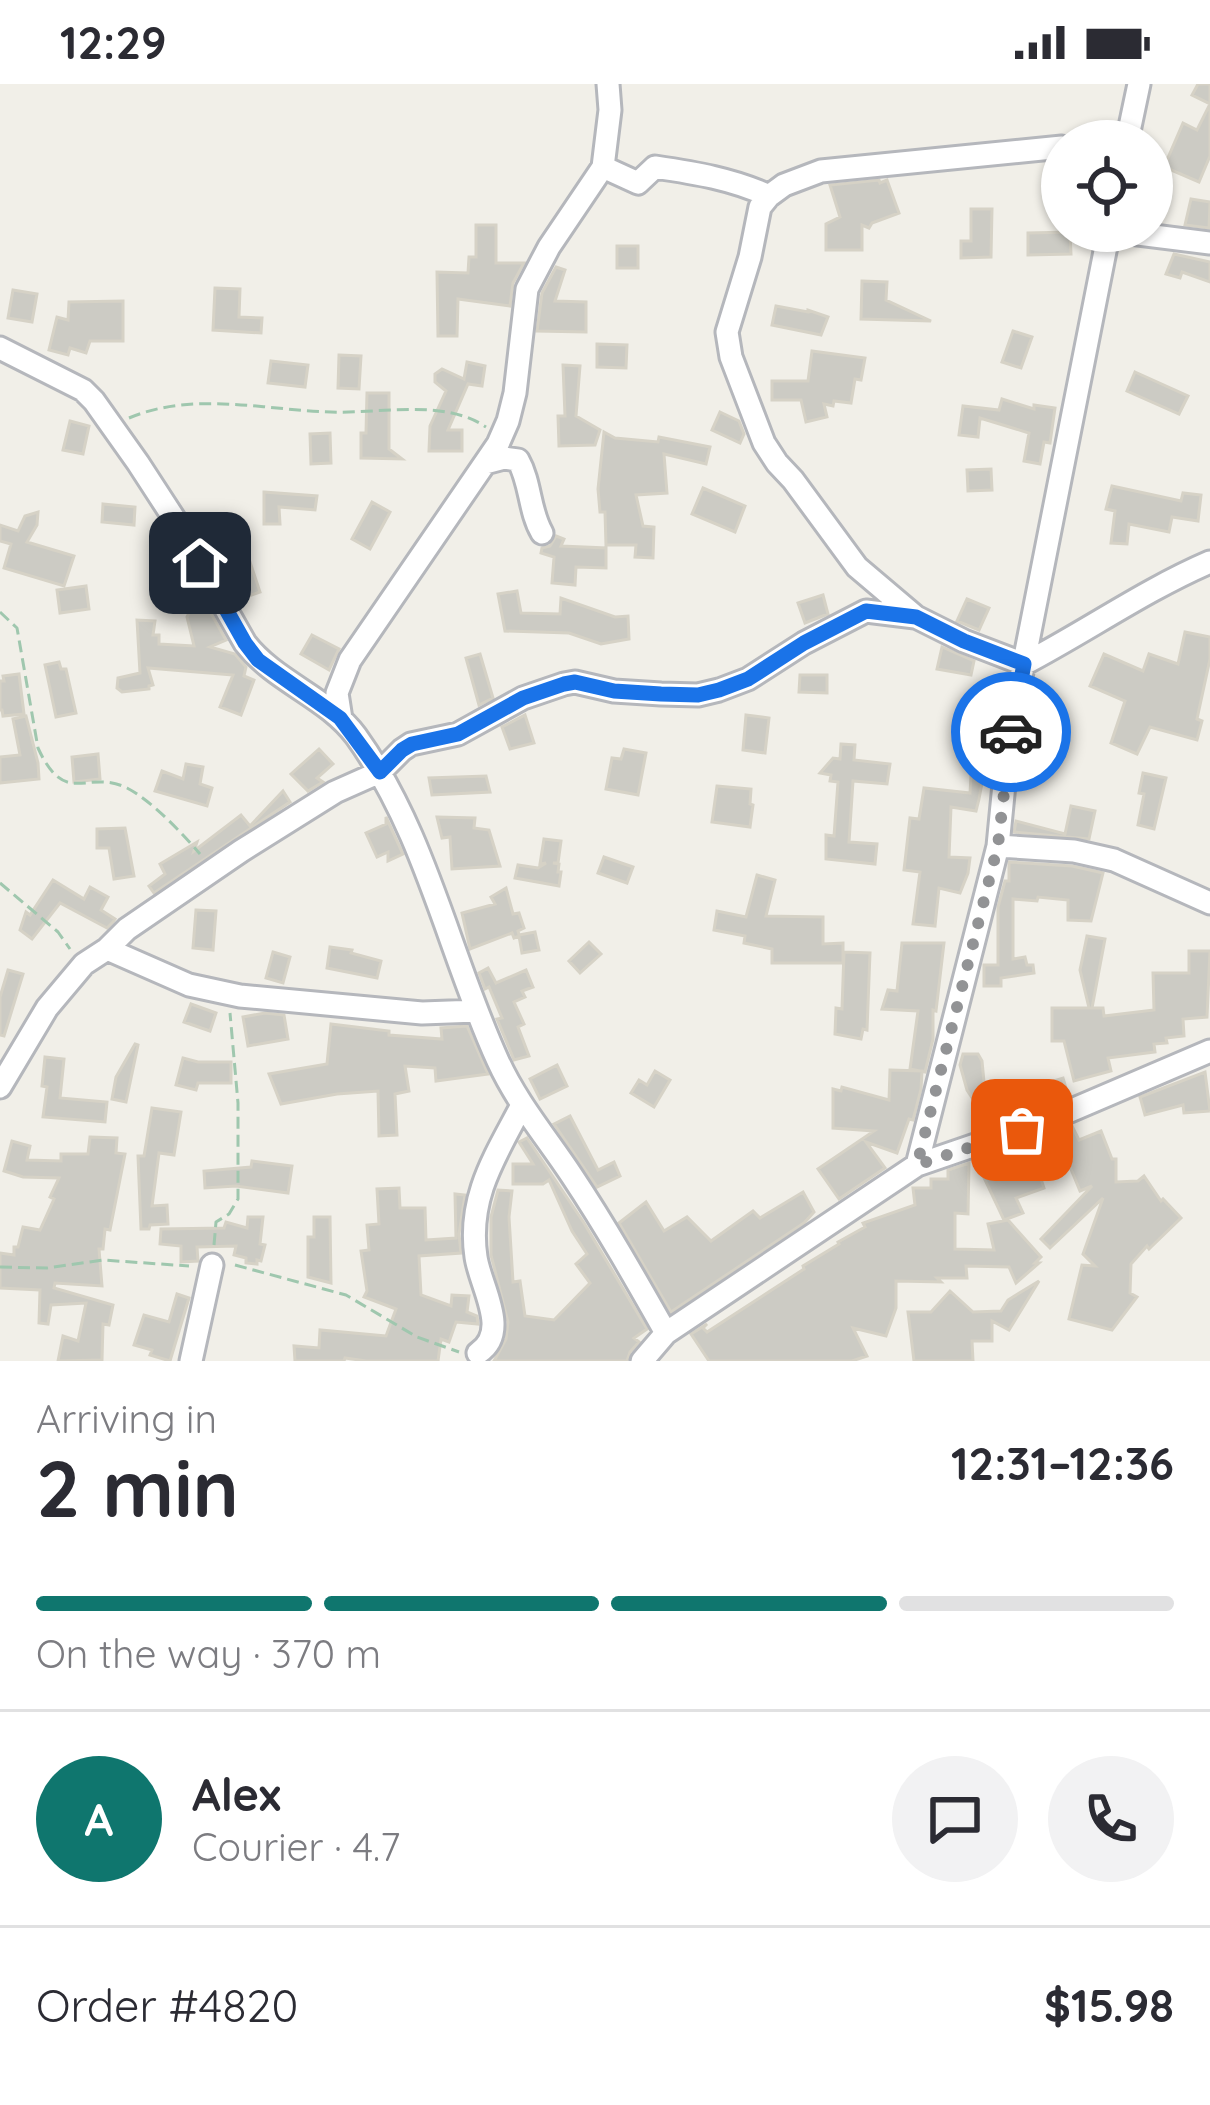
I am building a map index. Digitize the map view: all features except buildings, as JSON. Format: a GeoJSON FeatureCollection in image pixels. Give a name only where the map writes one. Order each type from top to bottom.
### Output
{"type":"FeatureCollection","features":[{"type":"Feature","properties":{"kind":"street"},"geometry":{"type":"LineString","coordinates":[[340,718],[337,693],[350,660],[508,421],[527,289],[603,167],[608,84]]}},
{"type":"Feature","properties":{"kind":"street"},"geometry":{"type":"LineString","coordinates":[[1131,120],[1139,84]]}},
{"type":"Feature","properties":{"kind":"street"},"geometry":{"type":"LineString","coordinates":[[1041,149],[821,171],[769,196],[760,207],[727,332],[731,357],[764,443],[857,566],[916,617],[1024,664],[1173,578],[1210,562]]}},
{"type":"Feature","properties":{"kind":"street"},"geometry":{"type":"LineString","coordinates":[[603,167],[638,183],[656,167],[701,174],[769,196]]}},
{"type":"Feature","properties":{"kind":"street"},"geometry":{"type":"LineString","coordinates":[[1173,239],[1210,243]]}},
{"type":"Feature","properties":{"kind":"street"},"geometry":{"type":"LineString","coordinates":[[917,1165],[998,845],[1008,742],[1107,252]]}},
{"type":"Feature","properties":{"kind":"street"},"geometry":{"type":"LineString","coordinates":[[0,348],[83,390],[177,523],[258,660],[340,718],[380,772],[422,860],[499,1064],[601,1221],[666,1333]]}},
{"type":"Feature","properties":{"kind":"street"},"geometry":{"type":"LineString","coordinates":[[491,453],[518,460],[542,533]]}},
{"type":"Feature","properties":{"kind":"street"},"geometry":{"type":"LineString","coordinates":[[0,1087],[47,1008],[84,964],[127,929],[335,792],[380,772],[412,744],[458,734],[523,698],[575,682],[614,691],[698,695],[748,679],[866,611],[916,617]]}},
{"type":"Feature","properties":{"kind":"street"},"geometry":{"type":"LineString","coordinates":[[998,845],[1074,851],[1114,860],[1210,903]]}},
{"type":"Feature","properties":{"kind":"street"},"geometry":{"type":"LineString","coordinates":[[106,949],[164,976],[228,993],[422,1013],[477,1010]]}},
{"type":"Feature","properties":{"kind":"street"},"geometry":{"type":"LineString","coordinates":[[642,1361],[666,1333],[917,1165],[1051,1119],[1210,1051]]}},
{"type":"Feature","properties":{"kind":"street"},"geometry":{"type":"LineString","coordinates":[[478,1353],[491,1341],[493,1320],[475,1253],[480,1185],[522,1105]]}},
{"type":"Feature","properties":{"kind":"street"},"geometry":{"type":"LineString","coordinates":[[190,1361],[212,1265]]}},
{"type":"Feature","properties":{"kind":"path"},"geometry":{"type":"LineString","coordinates":[[111,425],[152,408],[187,404],[332,412],[429,411],[463,415],[484,424],[491,453]]}},
{"type":"Feature","properties":{"kind":"path"},"geometry":{"type":"LineString","coordinates":[[0,612],[17,628],[38,748],[46,766],[69,784],[107,782],[132,791],[185,836],[214,871]]}},
{"type":"Feature","properties":{"kind":"path"},"geometry":{"type":"LineString","coordinates":[[0,883],[58,932],[84,964]]}},
{"type":"Feature","properties":{"kind":"path"},"geometry":{"type":"LineString","coordinates":[[212,1265],[216,1222],[229,1214],[238,1199],[238,1103],[228,993]]}},
{"type":"Feature","properties":{"kind":"path"},"geometry":{"type":"LineString","coordinates":[[0,1267],[47,1268],[103,1260],[250,1268],[346,1295],[437,1346],[478,1353]]}},
{"type":"Feature","properties":{"kind":"way so far"},"geometry":{"type":"LineString","coordinates":[[1011,732],[998,845],[917,1165],[1022,1130]]}},
{"type":"Feature","properties":{"kind":"route"},"geometry":{"type":"LineString","coordinates":[[200,563],[258,660],[340,718],[380,772],[412,744],[458,734],[523,698],[564,684],[661,694],[719,690],[748,679],[866,611],[916,617],[1024,664],[1011,732]]}}]}
